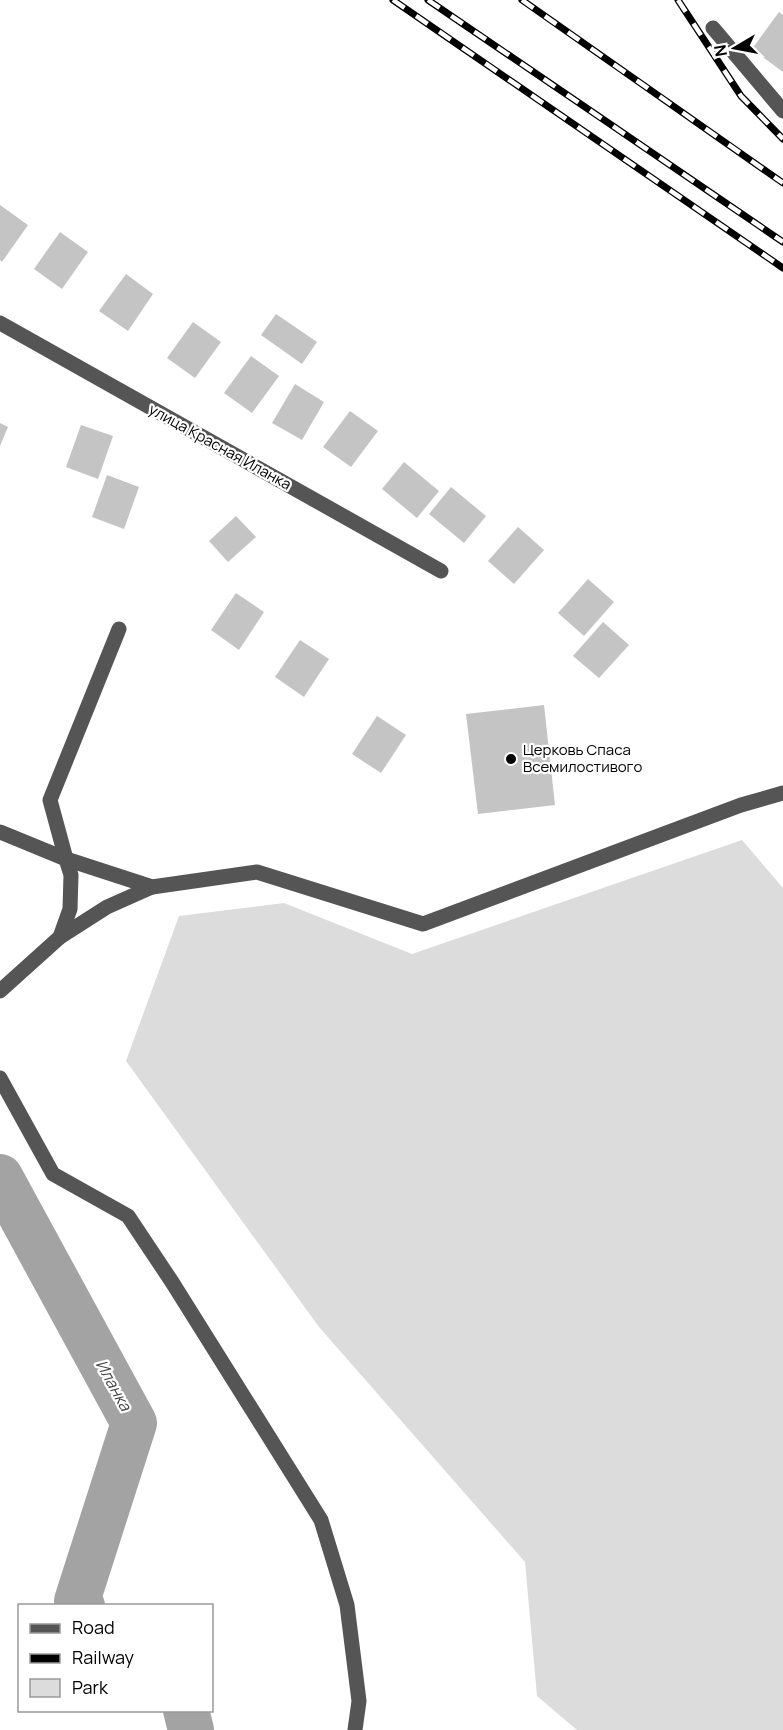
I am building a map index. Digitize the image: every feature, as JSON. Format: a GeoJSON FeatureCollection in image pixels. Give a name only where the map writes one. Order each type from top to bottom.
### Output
{"type":"FeatureCollection","features":[{"type":"Feature","properties":{"kind":"street"},"geometry":{"type":"LineString","coordinates":[[713,28],[783,111]]}},
{"type":"Feature","properties":{"kind":"street","name":"улица Красная Иланка"},"geometry":{"type":"LineString","coordinates":[[0,323],[441,571]]}},
{"type":"Feature","properties":{"kind":"street"},"geometry":{"type":"LineString","coordinates":[[60,937],[70,909],[71,875],[50,800],[119,630]]}},
{"type":"Feature","properties":{"kind":"street"},"geometry":{"type":"LineString","coordinates":[[0,991],[60,937],[107,907],[152,887],[257,872],[423,924],[741,805],[783,793]]}},
{"type":"Feature","properties":{"kind":"street"},"geometry":{"type":"LineString","coordinates":[[0,832],[66,859],[152,887]]}},
{"type":"Feature","properties":{"kind":"street"},"geometry":{"type":"LineString","coordinates":[[0,1078],[53,1174],[128,1216],[321,1520],[347,1605],[359,1701],[355,1730]]}},
{"type":"Feature","properties":{"kind":"green space"},"geometry":{"type":"Polygon","coordinates":[[[742,840],[783,888],[783,1730],[577,1730],[537,1696],[525,1562],[319,1327],[126,1061],[179,916],[284,903],[412,954],[742,840]]]}},
{"type":"Feature","properties":{"kind":"building"},"geometry":{"type":"Polygon","coordinates":[[[779,12],[783,15],[783,72],[752,49],[779,12]]]}},
{"type":"Feature","properties":{"kind":"building"},"geometry":{"type":"Polygon","coordinates":[[[0,205],[28,225],[2,262],[0,260],[0,205]]]}},
{"type":"Feature","properties":{"kind":"building"},"geometry":{"type":"Polygon","coordinates":[[[60,232],[88,252],[62,289],[34,269],[60,232]]]}},
{"type":"Feature","properties":{"kind":"building"},"geometry":{"type":"Polygon","coordinates":[[[126,274],[153,294],[128,331],[99,311],[126,274]]]}},
{"type":"Feature","properties":{"kind":"building"},"geometry":{"type":"Polygon","coordinates":[[[276,314],[317,342],[302,364],[261,335],[276,314]]]}},
{"type":"Feature","properties":{"kind":"building"},"geometry":{"type":"Polygon","coordinates":[[[193,322],[221,342],[195,378],[167,358],[193,322]]]}},
{"type":"Feature","properties":{"kind":"building"},"geometry":{"type":"Polygon","coordinates":[[[251,356],[279,376],[252,413],[224,393],[251,356]]]}},
{"type":"Feature","properties":{"kind":"building"},"geometry":{"type":"Polygon","coordinates":[[[295,384],[324,402],[302,440],[272,423],[295,384]]]}},
{"type":"Feature","properties":{"kind":"building"},"geometry":{"type":"Polygon","coordinates":[[[350,411],[378,431],[351,467],[323,447],[350,411]]]}},
{"type":"Feature","properties":{"kind":"building"},"geometry":{"type":"Polygon","coordinates":[[[0,423],[8,427],[0,446],[0,423]]]}},
{"type":"Feature","properties":{"kind":"building"},"geometry":{"type":"Polygon","coordinates":[[[81,425],[113,436],[98,479],[66,467],[81,425]]]}},
{"type":"Feature","properties":{"kind":"building"},"geometry":{"type":"Polygon","coordinates":[[[404,462],[439,491],[417,518],[382,489],[404,462]]]}},
{"type":"Feature","properties":{"kind":"building"},"geometry":{"type":"Polygon","coordinates":[[[107,475],[139,487],[124,529],[92,517],[107,475]]]}},
{"type":"Feature","properties":{"kind":"building"},"geometry":{"type":"Polygon","coordinates":[[[451,487],[486,516],[464,543],[429,514],[451,487]]]}},
{"type":"Feature","properties":{"kind":"building"},"geometry":{"type":"Polygon","coordinates":[[[236,516],[256,537],[228,562],[209,541],[236,516]]]}},
{"type":"Feature","properties":{"kind":"building"},"geometry":{"type":"Polygon","coordinates":[[[518,527],[544,550],[514,584],[488,561],[518,527]]]}},
{"type":"Feature","properties":{"kind":"building"},"geometry":{"type":"Polygon","coordinates":[[[588,579],[614,602],[584,636],[558,613],[588,579]]]}},
{"type":"Feature","properties":{"kind":"building"},"geometry":{"type":"Polygon","coordinates":[[[236,593],[264,612],[239,650],[211,630],[236,593]]]}},
{"type":"Feature","properties":{"kind":"building"},"geometry":{"type":"Polygon","coordinates":[[[603,622],[629,645],[599,678],[573,656],[603,622]]]}},
{"type":"Feature","properties":{"kind":"building"},"geometry":{"type":"Polygon","coordinates":[[[300,640],[329,659],[304,697],[275,677],[300,640]]]}},
{"type":"Feature","properties":{"kind":"building","name":"Церковь Спаса Всемилостивого"},"geometry":{"type":"Polygon","coordinates":[[[544,705],[555,805],[478,814],[466,714],[544,705]]]}},
{"type":"Feature","properties":{"kind":"building"},"geometry":{"type":"Polygon","coordinates":[[[377,716],[406,735],[381,773],[352,754],[377,716]]]}},
{"type":"Feature","properties":{"kind":"waterway","name":"Иланка"},"geometry":{"type":"LineString","coordinates":[[0,1177],[134,1423],[77,1601],[80,1604]]}},
{"type":"Feature","properties":{"kind":"waterway","name":"Иланка"},"geometry":{"type":"LineString","coordinates":[[186,1712],[191,1730]]}},
{"type":"Feature","properties":{"kind":"railway"},"geometry":{"type":"LineString","coordinates":[[393,0],[783,268]]}},
{"type":"Feature","properties":{"kind":"railway"},"geometry":{"type":"LineString","coordinates":[[428,0],[783,242]]}},
{"type":"Feature","properties":{"kind":"railway"},"geometry":{"type":"LineString","coordinates":[[522,0],[783,183]]}},
{"type":"Feature","properties":{"kind":"railway"},"geometry":{"type":"LineString","coordinates":[[678,0],[741,96],[783,139]]}},
{"type":"Feature","properties":{"kind":"place","name":"Церковь Спаса Всемилостивого"},"geometry":{"type":"Point","coordinates":[511,759]}}]}
